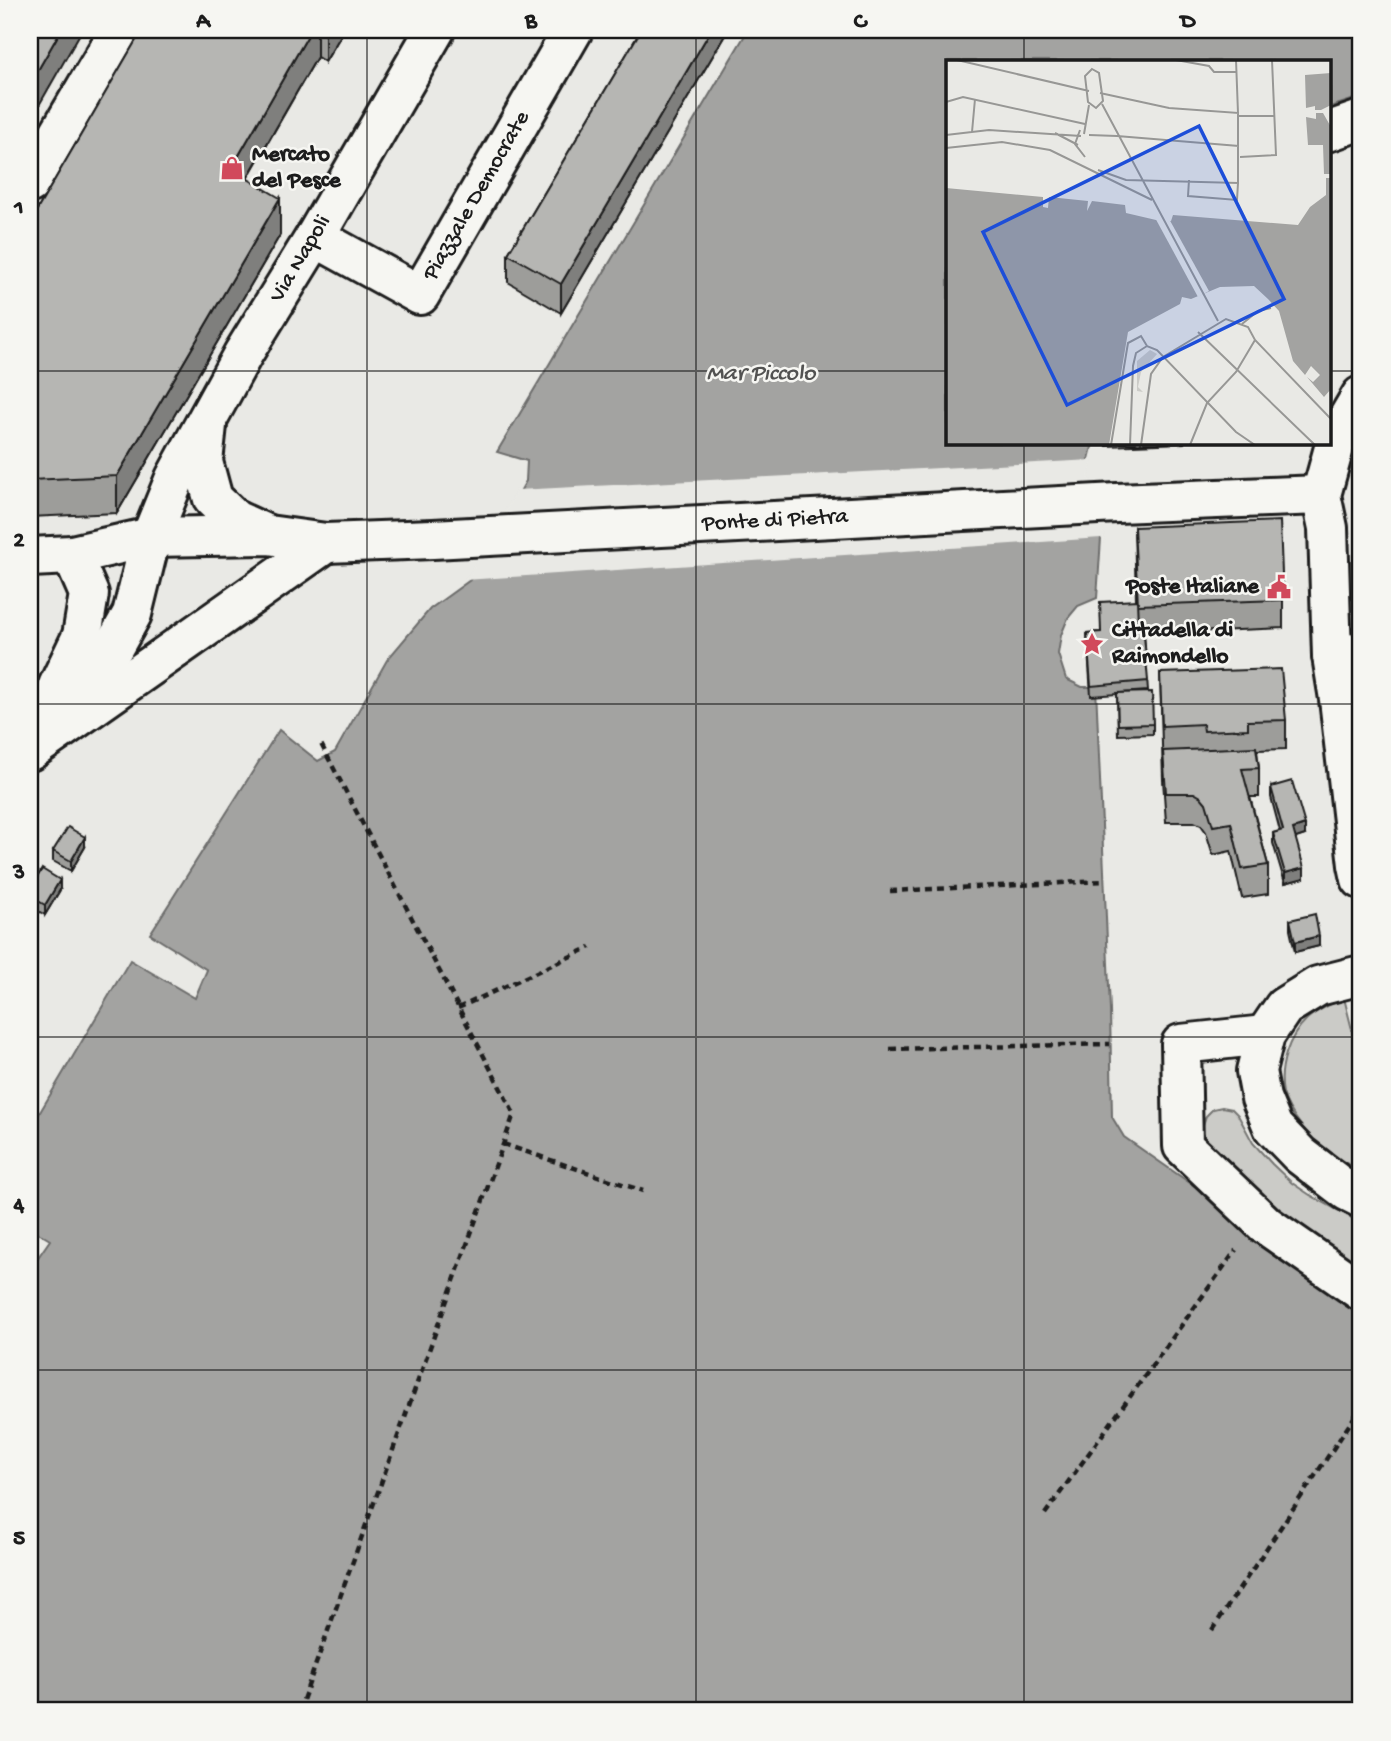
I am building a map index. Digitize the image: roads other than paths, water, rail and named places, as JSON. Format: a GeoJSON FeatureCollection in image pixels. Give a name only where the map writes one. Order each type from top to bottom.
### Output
{"type":"FeatureCollection","features":[{"type":"Feature","properties":{"kind":"street"},"geometry":{"type":"LineString","coordinates":[[30,183],[120,30]]}},
{"type":"Feature","properties":{"kind":"street","name":"Via Napoli"},"geometry":{"type":"LineString","coordinates":[[40,714],[113,648],[132,614],[151,537],[175,478],[243,354],[316,237],[435,30]]}},
{"type":"Feature","properties":{"kind":"street","name":"Piazzale Democrate"},"geometry":{"type":"LineString","coordinates":[[316,237],[421,295],[573,30]]}},
{"type":"Feature","properties":{"kind":"street"},"geometry":{"type":"LineString","coordinates":[[1332,130],[1361,120]]}},
{"type":"Feature","properties":{"kind":"street"},"geometry":{"type":"LineString","coordinates":[[1361,396],[1337,437],[1321,495],[1346,654],[1339,699],[1361,879]]}},
{"type":"Feature","properties":{"kind":"street"},"geometry":{"type":"LineString","coordinates":[[208,416],[203,461],[213,499],[235,520],[268,535]]}},
{"type":"Feature","properties":{"kind":"street","name":"Ponte di Pietra"},"geometry":{"type":"LineString","coordinates":[[326,543],[1321,495]]}},
{"type":"Feature","properties":{"kind":"street"},"geometry":{"type":"LineString","coordinates":[[30,557],[72,555],[151,537],[268,535],[326,543]]}},
{"type":"Feature","properties":{"kind":"street"},"geometry":{"type":"LineString","coordinates":[[30,751],[326,543]]}},
{"type":"Feature","properties":{"kind":"street"},"geometry":{"type":"LineString","coordinates":[[40,714],[82,636],[89,594],[72,555]]}},
{"type":"Feature","properties":{"kind":"street"},"geometry":{"type":"LineString","coordinates":[[1361,975],[1318,986],[1283,1007],[1265,1035],[1256,1071],[1261,1098],[1273,1127],[1300,1155],[1361,1198]]}},
{"type":"Feature","properties":{"kind":"street"},"geometry":{"type":"LineString","coordinates":[[1265,1035],[1181,1045],[1183,1146],[1266,1225],[1361,1291]]}},
{"type":"Feature","properties":{"kind":"water","name":"Mar Piccolo"},"geometry":{"type":"Polygon","coordinates":[[[748,30],[1361,30],[1361,97],[1332,106],[1332,60],[946,60],[946,444],[1093,444],[1085,475],[1101,538],[1097,598],[1078,606],[1068,618],[1061,635],[1058,654],[1066,679],[1082,687],[1096,687],[1112,1117],[1124,1137],[1361,1302],[1361,1711],[30,1711],[30,1269],[50,1240],[30,1228],[30,1129],[130,960],[195,998],[207,970],[150,934],[279,730],[318,761],[335,752],[387,660],[430,609],[470,580],[526,481],[527,461],[497,452],[748,30]]]}},
{"type":"Feature","properties":{"kind":"place","name":"Mercato del Pesce"},"geometry":{"type":"Point","coordinates":[232,168]}},
{"type":"Feature","properties":{"kind":"place","name":"Poste Italiane"},"geometry":{"type":"Point","coordinates":[1279,587]}},
{"type":"Feature","properties":{"kind":"place","name":"Cittadella di Raimondello"},"geometry":{"type":"Point","coordinates":[1092,644]}}]}
